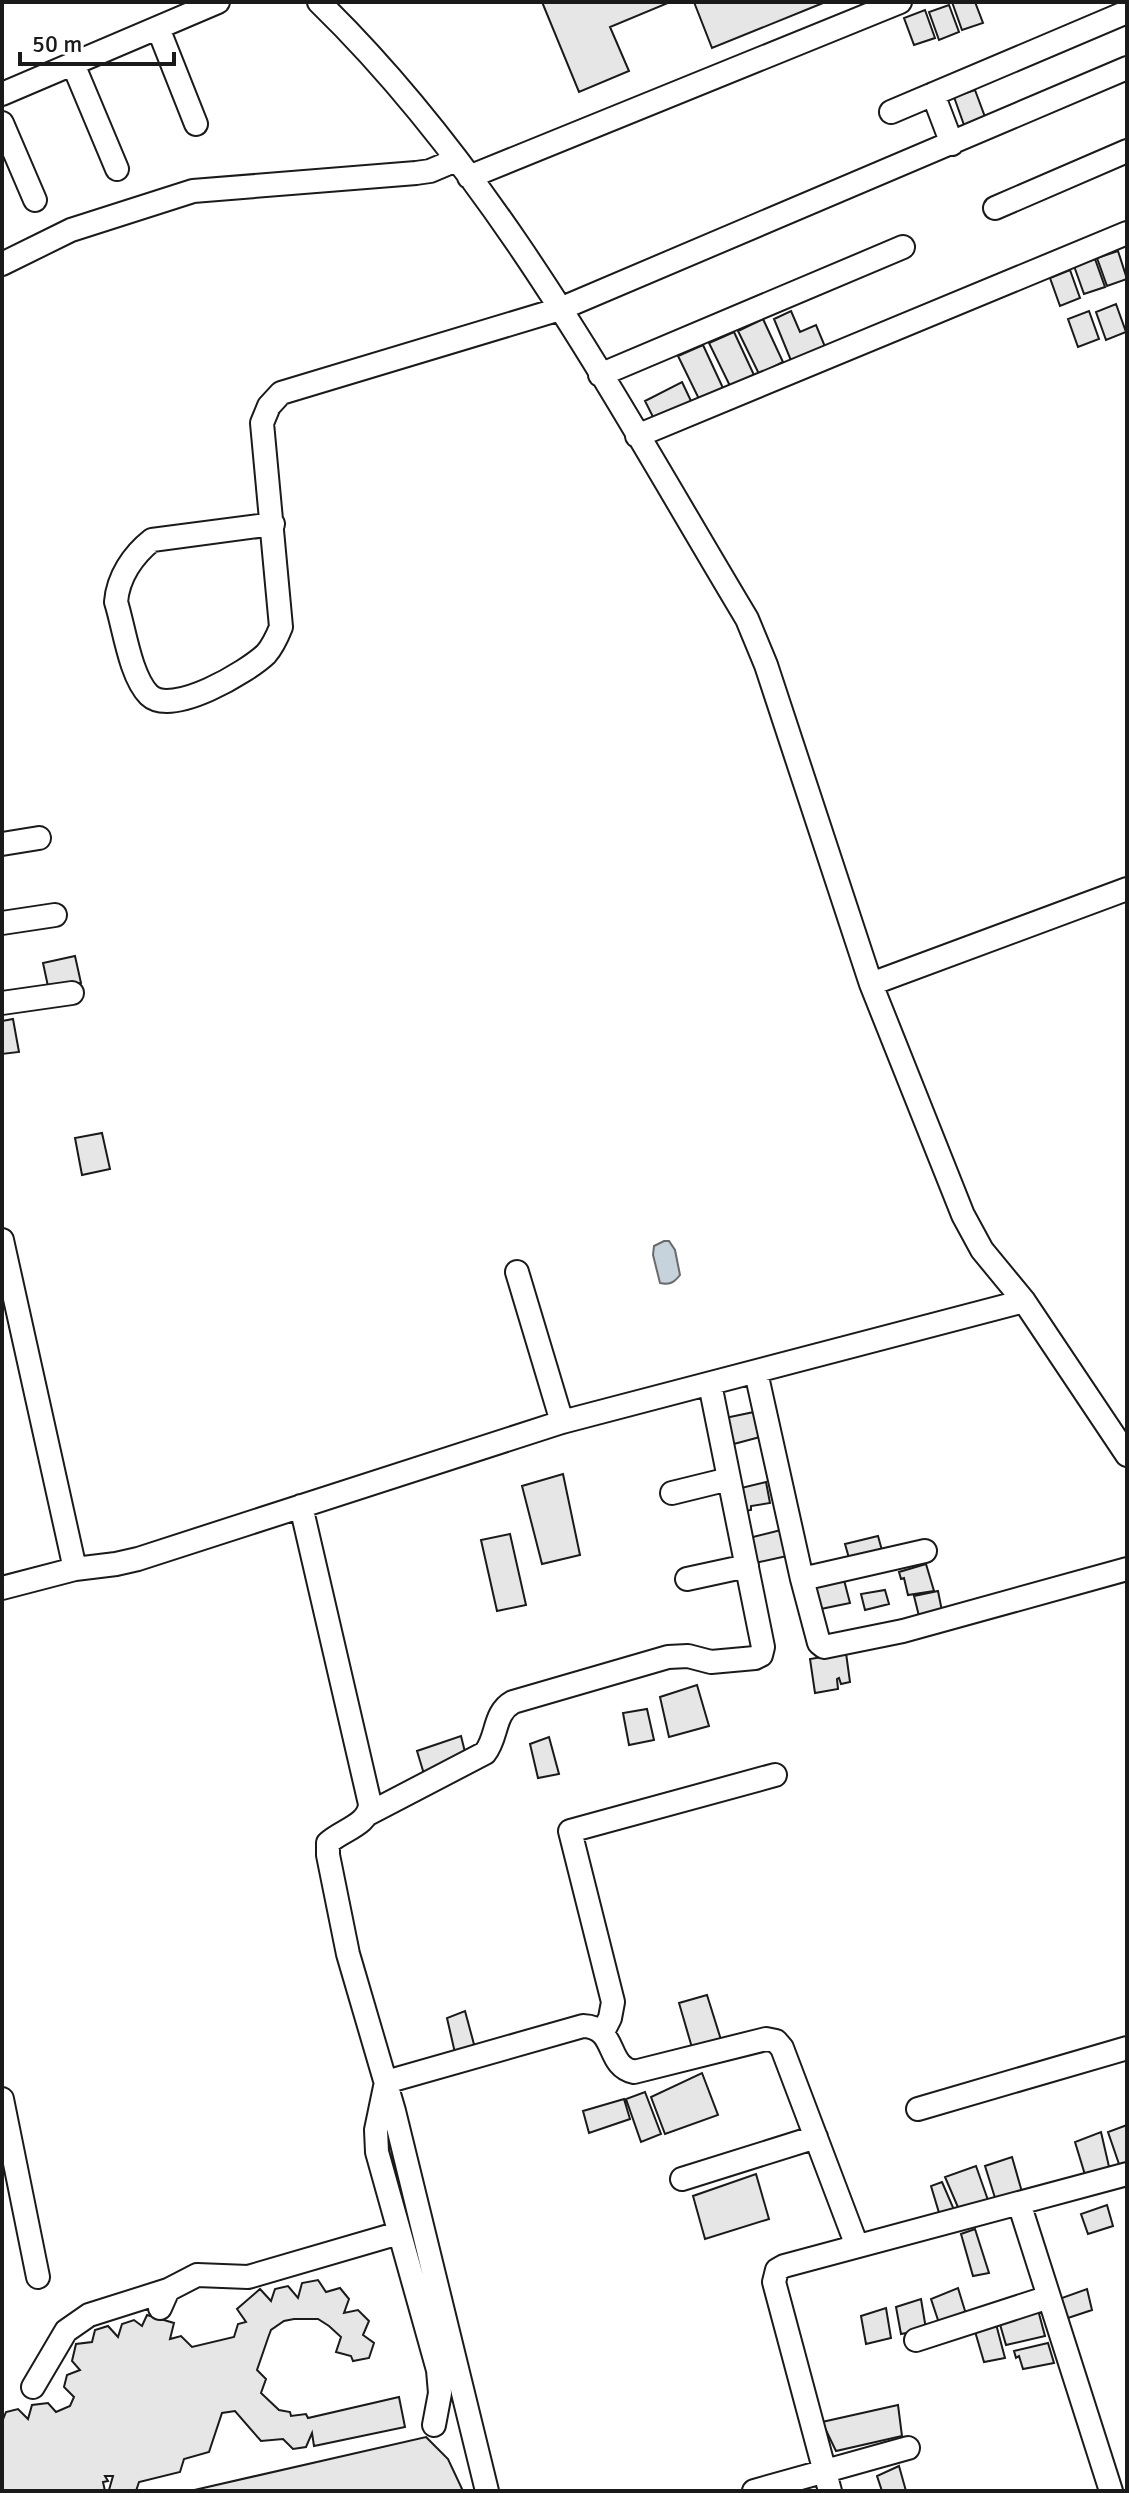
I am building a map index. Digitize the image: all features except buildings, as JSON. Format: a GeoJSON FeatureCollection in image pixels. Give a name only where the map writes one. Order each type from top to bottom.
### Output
{"type":"FeatureCollection","features":[{"type":"Feature","properties":{"kind":"street"},"geometry":{"type":"LineString","coordinates":[[2,94],[218,2]]}},
{"type":"Feature","properties":{"kind":"street"},"geometry":{"type":"LineString","coordinates":[[319,2],[367,49],[463,168],[560,309],[747,619],[766,665],[871,984],[963,1215],[982,1250],[1024,1301],[1127,1455]]}},
{"type":"Feature","properties":{"kind":"street"},"geometry":{"type":"LineString","coordinates":[[2,264],[71,230],[193,191],[463,168],[900,2]]}},
{"type":"Feature","properties":{"kind":"street"},"geometry":{"type":"LineString","coordinates":[[891,112],[1127,12]]}},
{"type":"Feature","properties":{"kind":"street"},"geometry":{"type":"LineString","coordinates":[[158,28],[196,124]]}},
{"type":"Feature","properties":{"kind":"street"},"geometry":{"type":"LineString","coordinates":[[73,64],[117,169]]}},
{"type":"Feature","properties":{"kind":"street"},"geometry":{"type":"LineString","coordinates":[[273,524],[152,540],[142,548],[117,588],[116,602],[138,678],[150,696],[162,702],[180,700],[207,690],[239,674],[265,655],[275,643],[281,627],[273,524],[262,423],[269,406],[281,393],[560,309],[1127,68]]}},
{"type":"Feature","properties":{"kind":"street"},"geometry":{"type":"LineString","coordinates":[[933,94],[952,144]]}},
{"type":"Feature","properties":{"kind":"street"},"geometry":{"type":"LineString","coordinates":[[2,123],[35,200]]}},
{"type":"Feature","properties":{"kind":"street"},"geometry":{"type":"LineString","coordinates":[[995,208],[1127,151]]}},
{"type":"Feature","properties":{"kind":"street"},"geometry":{"type":"LineString","coordinates":[[637,436],[1127,233]]}},
{"type":"Feature","properties":{"kind":"street"},"geometry":{"type":"LineString","coordinates":[[600,375],[903,247]]}},
{"type":"Feature","properties":{"kind":"street"},"geometry":{"type":"LineString","coordinates":[[2,844],[39,838]]}},
{"type":"Feature","properties":{"kind":"street"},"geometry":{"type":"LineString","coordinates":[[871,984],[1127,889]]}},
{"type":"Feature","properties":{"kind":"street"},"geometry":{"type":"LineString","coordinates":[[2,923],[55,915]]}},
{"type":"Feature","properties":{"kind":"street"},"geometry":{"type":"LineString","coordinates":[[2,1003],[72,993]]}},
{"type":"Feature","properties":{"kind":"street"},"geometry":{"type":"LineString","coordinates":[[2,1240],[12,1329],[75,1569]]}},
{"type":"Feature","properties":{"kind":"street"},"geometry":{"type":"LineString","coordinates":[[517,1272],[562,1422]]}},
{"type":"Feature","properties":{"kind":"street"},"geometry":{"type":"LineString","coordinates":[[2,1588],[75,1569],[138,1559],[562,1422],[1024,1301]]}},
{"type":"Feature","properties":{"kind":"street"},"geometry":{"type":"LineString","coordinates":[[756,1372],[802,1579],[819,1643],[824,1647],[903,1631],[1127,1569]]}},
{"type":"Feature","properties":{"kind":"street"},"geometry":{"type":"LineString","coordinates":[[487,2491],[484,2467],[386,2082],[348,1954],[328,1843],[370,1813],[485,1753],[491,1745],[500,1714],[504,1707],[513,1702],[668,1657],[688,1656],[711,1662],[761,1655],[763,1647],[710,1384]]}},
{"type":"Feature","properties":{"kind":"street"},"geometry":{"type":"LineString","coordinates":[[672,1493],[729,1479]]}},
{"type":"Feature","properties":{"kind":"street"},"geometry":{"type":"LineString","coordinates":[[301,1506],[370,1813]]}},
{"type":"Feature","properties":{"kind":"street"},"geometry":{"type":"LineString","coordinates":[[802,1579],[925,1551]]}},
{"type":"Feature","properties":{"kind":"street"},"geometry":{"type":"LineString","coordinates":[[687,1579],[747,1566]]}},
{"type":"Feature","properties":{"kind":"street"},"geometry":{"type":"LineString","coordinates":[[603,2032],[613,2002],[570,1831],[775,1775]]}},
{"type":"Feature","properties":{"kind":"street"},"geometry":{"type":"LineString","coordinates":[[386,2082],[583,2026],[594,2026],[603,2032],[619,2064],[626,2071],[634,2072],[766,2039],[776,2041],[782,2048],[857,2246]]}},
{"type":"Feature","properties":{"kind":"street"},"geometry":{"type":"LineString","coordinates":[[918,2109],[1127,2048]]}},
{"type":"Feature","properties":{"kind":"street"},"geometry":{"type":"LineString","coordinates":[[386,2082],[376,2130],[377,2152],[438,2370],[440,2393],[434,2425]]}},
{"type":"Feature","properties":{"kind":"street"},"geometry":{"type":"LineString","coordinates":[[2,2099],[38,2277]]}},
{"type":"Feature","properties":{"kind":"street"},"geometry":{"type":"LineString","coordinates":[[682,2179],[816,2137]]}},
{"type":"Feature","properties":{"kind":"street"},"geometry":{"type":"LineString","coordinates":[[828,2481],[774,2282],[777,2270],[1127,2174]]}},
{"type":"Feature","properties":{"kind":"street"},"geometry":{"type":"LineString","coordinates":[[1019,2203],[1111,2491]]}},
{"type":"Feature","properties":{"kind":"street"},"geometry":{"type":"LineString","coordinates":[[33,2387],[66,2331],[89,2315],[164,2299],[197,2275],[248,2277],[399,2233]]}},
{"type":"Feature","properties":{"kind":"street"},"geometry":{"type":"LineString","coordinates":[[916,2340],[1049,2297]]}},
{"type":"Feature","properties":{"kind":"street"},"geometry":{"type":"LineString","coordinates":[[754,2491],[828,2481],[908,2448]]}},
{"type":"Feature","properties":{"kind":"shaded area"},"geometry":{"type":"Polygon","coordinates":[[[669,1241],[675,1250],[680,1275],[666,1284],[660,1283],[653,1255],[654,1246],[669,1241]]]}}]}
